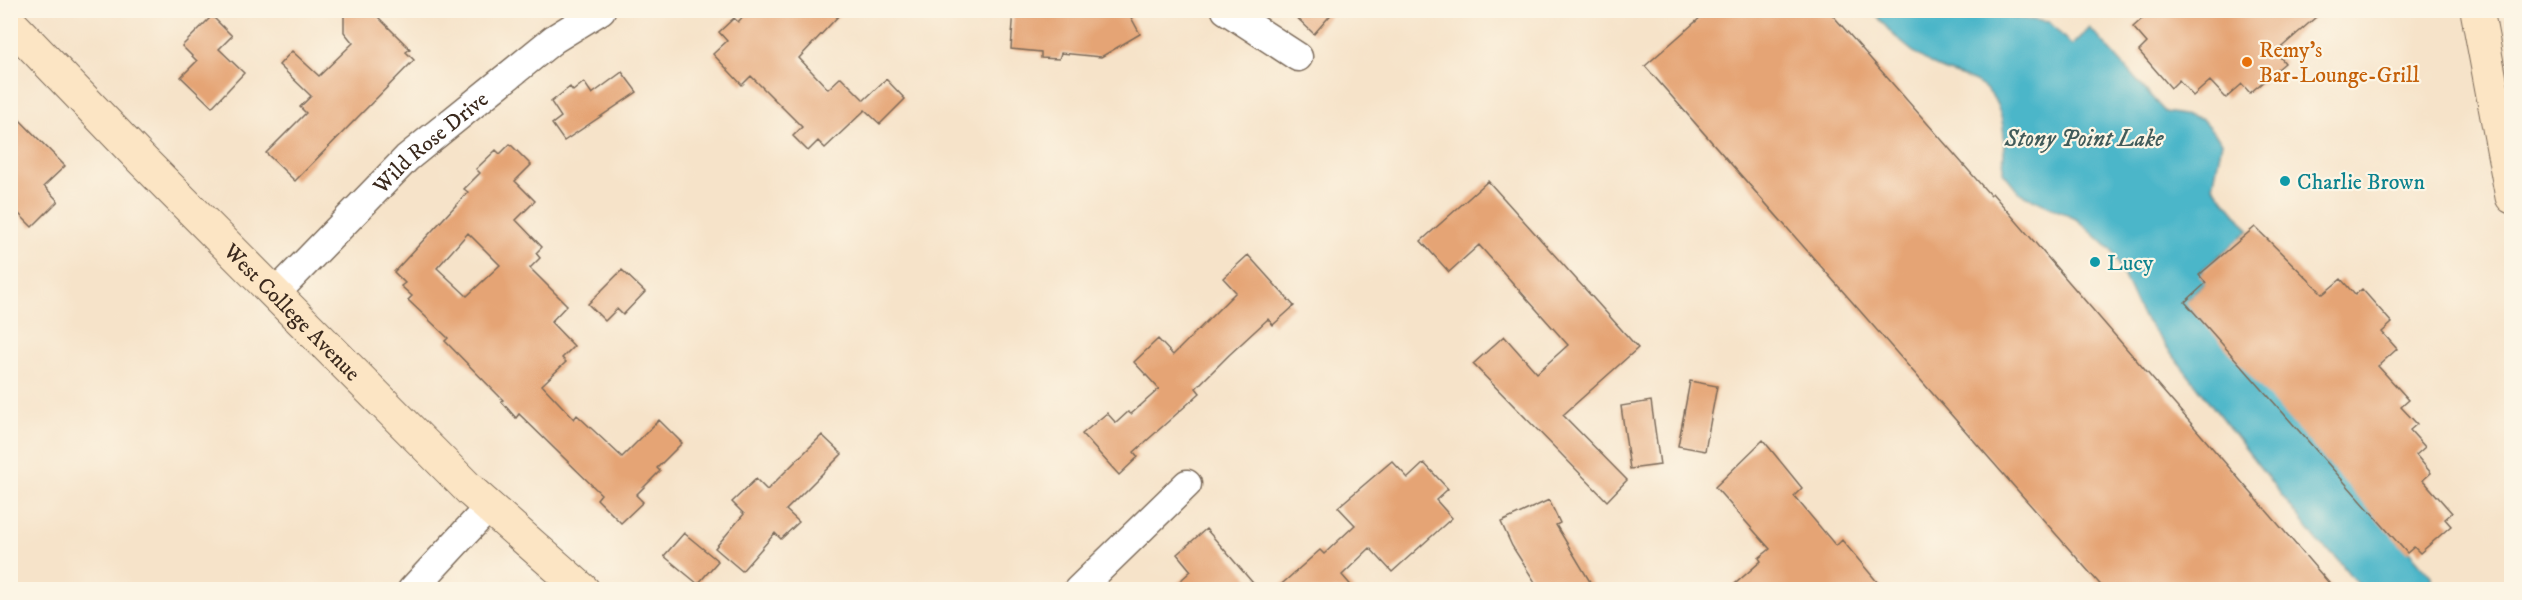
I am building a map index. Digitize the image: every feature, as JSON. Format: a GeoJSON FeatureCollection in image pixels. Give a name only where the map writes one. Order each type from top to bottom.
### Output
{"type":"FeatureCollection","features":[{"type":"Feature","properties":{"kind":"main road"},"geometry":{"type":"LineString","coordinates":[[2477,10],[2506,138],[2511,197]]}},
{"type":"Feature","properties":{"kind":"main road","name":"West College Avenue"},"geometry":{"type":"LineString","coordinates":[[10,23],[141,159],[489,507],[583,590]]}},
{"type":"Feature","properties":{"kind":"street","name":"Wild Rose Drive"},"geometry":{"type":"LineString","coordinates":[[276,293],[407,158],[554,39],[601,10]]}},
{"type":"Feature","properties":{"kind":"street"},"geometry":{"type":"LineString","coordinates":[[1226,10],[1298,57]]}},
{"type":"Feature","properties":{"kind":"street"},"geometry":{"type":"LineString","coordinates":[[1078,590],[1187,484]]}},
{"type":"Feature","properties":{"kind":"street"},"geometry":{"type":"LineString","coordinates":[[412,590],[489,507]]}},
{"type":"Feature","properties":{"kind":"water","name":"Stony Point Lake"},"geometry":{"type":"Polygon","coordinates":[[[1874,11],[1960,11],[2049,22],[2072,46],[2090,28],[2165,112],[2201,118],[2222,142],[2213,186],[2249,230],[2202,270],[2209,279],[2188,298],[2431,576],[2433,589],[2361,589],[2336,557],[2318,542],[2141,314],[2112,251],[2078,220],[2020,193],[2003,172],[2003,125],[1998,107],[1989,92],[1977,83],[1939,68],[1920,57],[1895,36],[1874,11]]]}},
{"type":"Feature","properties":{"kind":"building"},"geometry":{"type":"Polygon","coordinates":[[[344,10],[371,10],[410,49],[406,52],[414,60],[295,181],[266,153],[306,113],[300,107],[311,96],[279,65],[292,51],[319,76],[353,43],[344,32],[344,10]]]}},
{"type":"Feature","properties":{"kind":"building"},"geometry":{"type":"Polygon","coordinates":[[[749,10],[844,10],[799,58],[828,89],[841,77],[864,100],[886,79],[905,99],[880,124],[865,110],[825,148],[818,141],[808,151],[793,136],[802,127],[751,76],[742,85],[713,54],[727,41],[719,32],[734,18],[738,22],[749,10]]]}},
{"type":"Feature","properties":{"kind":"building"},"geometry":{"type":"Polygon","coordinates":[[[1014,10],[1090,16],[1103,10],[1127,10],[1140,34],[1101,57],[1061,53],[1059,59],[1041,58],[1041,52],[1011,49],[1014,10]]]}},
{"type":"Feature","properties":{"kind":"building"},"geometry":{"type":"Polygon","coordinates":[[[1289,10],[1335,10],[1314,34],[1289,10]]]}},
{"type":"Feature","properties":{"kind":"building"},"geometry":{"type":"Polygon","coordinates":[[[1709,10],[1828,10],[1990,195],[1992,193],[2335,590],[2105,590],[1645,66],[1709,10]]]}},
{"type":"Feature","properties":{"kind":"building"},"geometry":{"type":"Polygon","coordinates":[[[2152,10],[2324,10],[2276,52],[2285,63],[2250,93],[2242,84],[2226,98],[2210,81],[2193,96],[2179,80],[2171,88],[2139,51],[2147,43],[2133,27],[2152,10]]]}},
{"type":"Feature","properties":{"kind":"building"},"geometry":{"type":"Polygon","coordinates":[[[212,16],[232,36],[219,49],[244,73],[212,107],[181,77],[197,61],[182,46],[212,16]]]}},
{"type":"Feature","properties":{"kind":"building"},"geometry":{"type":"Polygon","coordinates":[[[622,72],[637,92],[564,141],[552,124],[561,117],[551,102],[570,87],[573,91],[584,82],[592,94],[622,72]]]}},
{"type":"Feature","properties":{"kind":"building"},"geometry":{"type":"Polygon","coordinates":[[[10,110],[65,166],[44,186],[58,201],[32,227],[10,205],[10,110]]]}},
{"type":"Feature","properties":{"kind":"building"},"geometry":{"type":"Polygon","coordinates":[[[510,144],[531,165],[515,181],[535,201],[516,220],[542,247],[536,253],[540,258],[530,268],[567,305],[551,322],[574,346],[562,358],[566,362],[542,385],[574,419],[577,415],[622,457],[659,420],[682,443],[657,468],[660,471],[636,495],[643,502],[621,523],[597,499],[601,494],[519,414],[516,418],[501,401],[503,400],[445,341],[448,338],[408,300],[412,296],[401,286],[405,283],[394,272],[468,192],[464,189],[480,173],[476,169],[496,150],[500,154],[510,144]],[[468,233],[437,268],[467,296],[500,265],[468,233]]]}},
{"type":"Feature","properties":{"kind":"building"},"geometry":{"type":"Polygon","coordinates":[[[1488,181],[1638,348],[1563,415],[1627,480],[1607,501],[1473,364],[1504,336],[1537,373],[1568,345],[1479,245],[1449,272],[1421,241],[1488,181]]]}},
{"type":"Feature","properties":{"kind":"building"},"geometry":{"type":"Polygon","coordinates":[[[2255,227],[2323,294],[2341,279],[2355,295],[2362,289],[2392,323],[2382,332],[2397,349],[2378,366],[2409,400],[2401,407],[2417,424],[2410,430],[2425,447],[2416,455],[2431,473],[2423,480],[2452,513],[2445,519],[2451,526],[2420,553],[2414,547],[2407,553],[2185,302],[2206,283],[2199,275],[2255,227]]]}},
{"type":"Feature","properties":{"kind":"building"},"geometry":{"type":"Polygon","coordinates":[[[1248,255],[1294,306],[1273,325],[1268,319],[1229,355],[1196,388],[1200,393],[1134,452],[1138,457],[1119,475],[1082,434],[1107,413],[1116,423],[1128,412],[1131,414],[1159,389],[1134,362],[1158,339],[1173,355],[1236,292],[1223,278],[1248,255]]]}},
{"type":"Feature","properties":{"kind":"building"},"geometry":{"type":"Polygon","coordinates":[[[622,270],[645,292],[623,315],[617,309],[605,321],[588,304],[622,270]]]}},
{"type":"Feature","properties":{"kind":"building"},"geometry":{"type":"Polygon","coordinates":[[[1690,381],[1717,386],[1705,451],[1678,446],[1690,381]]]}},
{"type":"Feature","properties":{"kind":"building"},"geometry":{"type":"Polygon","coordinates":[[[1651,401],[1660,465],[1630,469],[1621,406],[1651,401]]]}},
{"type":"Feature","properties":{"kind":"building"},"geometry":{"type":"Polygon","coordinates":[[[822,435],[842,454],[786,510],[799,522],[781,539],[775,533],[742,571],[715,548],[744,514],[732,502],[756,479],[767,490],[822,435]]]}},
{"type":"Feature","properties":{"kind":"building"},"geometry":{"type":"Polygon","coordinates":[[[1763,440],[1802,488],[1794,496],[1836,546],[1842,540],[1884,590],[1728,590],[1761,561],[1759,558],[1770,549],[1715,487],[1763,440]]]}},
{"type":"Feature","properties":{"kind":"building"},"geometry":{"type":"Polygon","coordinates":[[[1392,461],[1408,478],[1424,463],[1448,489],[1436,500],[1452,518],[1392,572],[1370,548],[1342,575],[1355,590],[1275,590],[1320,550],[1324,554],[1355,525],[1338,507],[1392,461]]]}},
{"type":"Feature","properties":{"kind":"building"},"geometry":{"type":"Polygon","coordinates":[[[1549,500],[1560,523],[1556,525],[1595,590],[1540,590],[1512,546],[1501,522],[1549,500]]]}},
{"type":"Feature","properties":{"kind":"building"},"geometry":{"type":"Polygon","coordinates":[[[1206,529],[1259,590],[1170,590],[1191,571],[1177,554],[1206,529]]]}},
{"type":"Feature","properties":{"kind":"building"},"geometry":{"type":"Polygon","coordinates":[[[684,533],[718,561],[698,584],[664,556],[684,533]]]}},
{"type":"Feature","properties":{"kind":"place","name":"Remy's Bar-Lounge-Grill"},"geometry":{"type":"Point","coordinates":[2247,62]}},
{"type":"Feature","properties":{"kind":"place","name":"Charlie Brown"},"geometry":{"type":"Point","coordinates":[2285,181]}},
{"type":"Feature","properties":{"kind":"place","name":"Lucy"},"geometry":{"type":"Point","coordinates":[2095,262]}}]}
